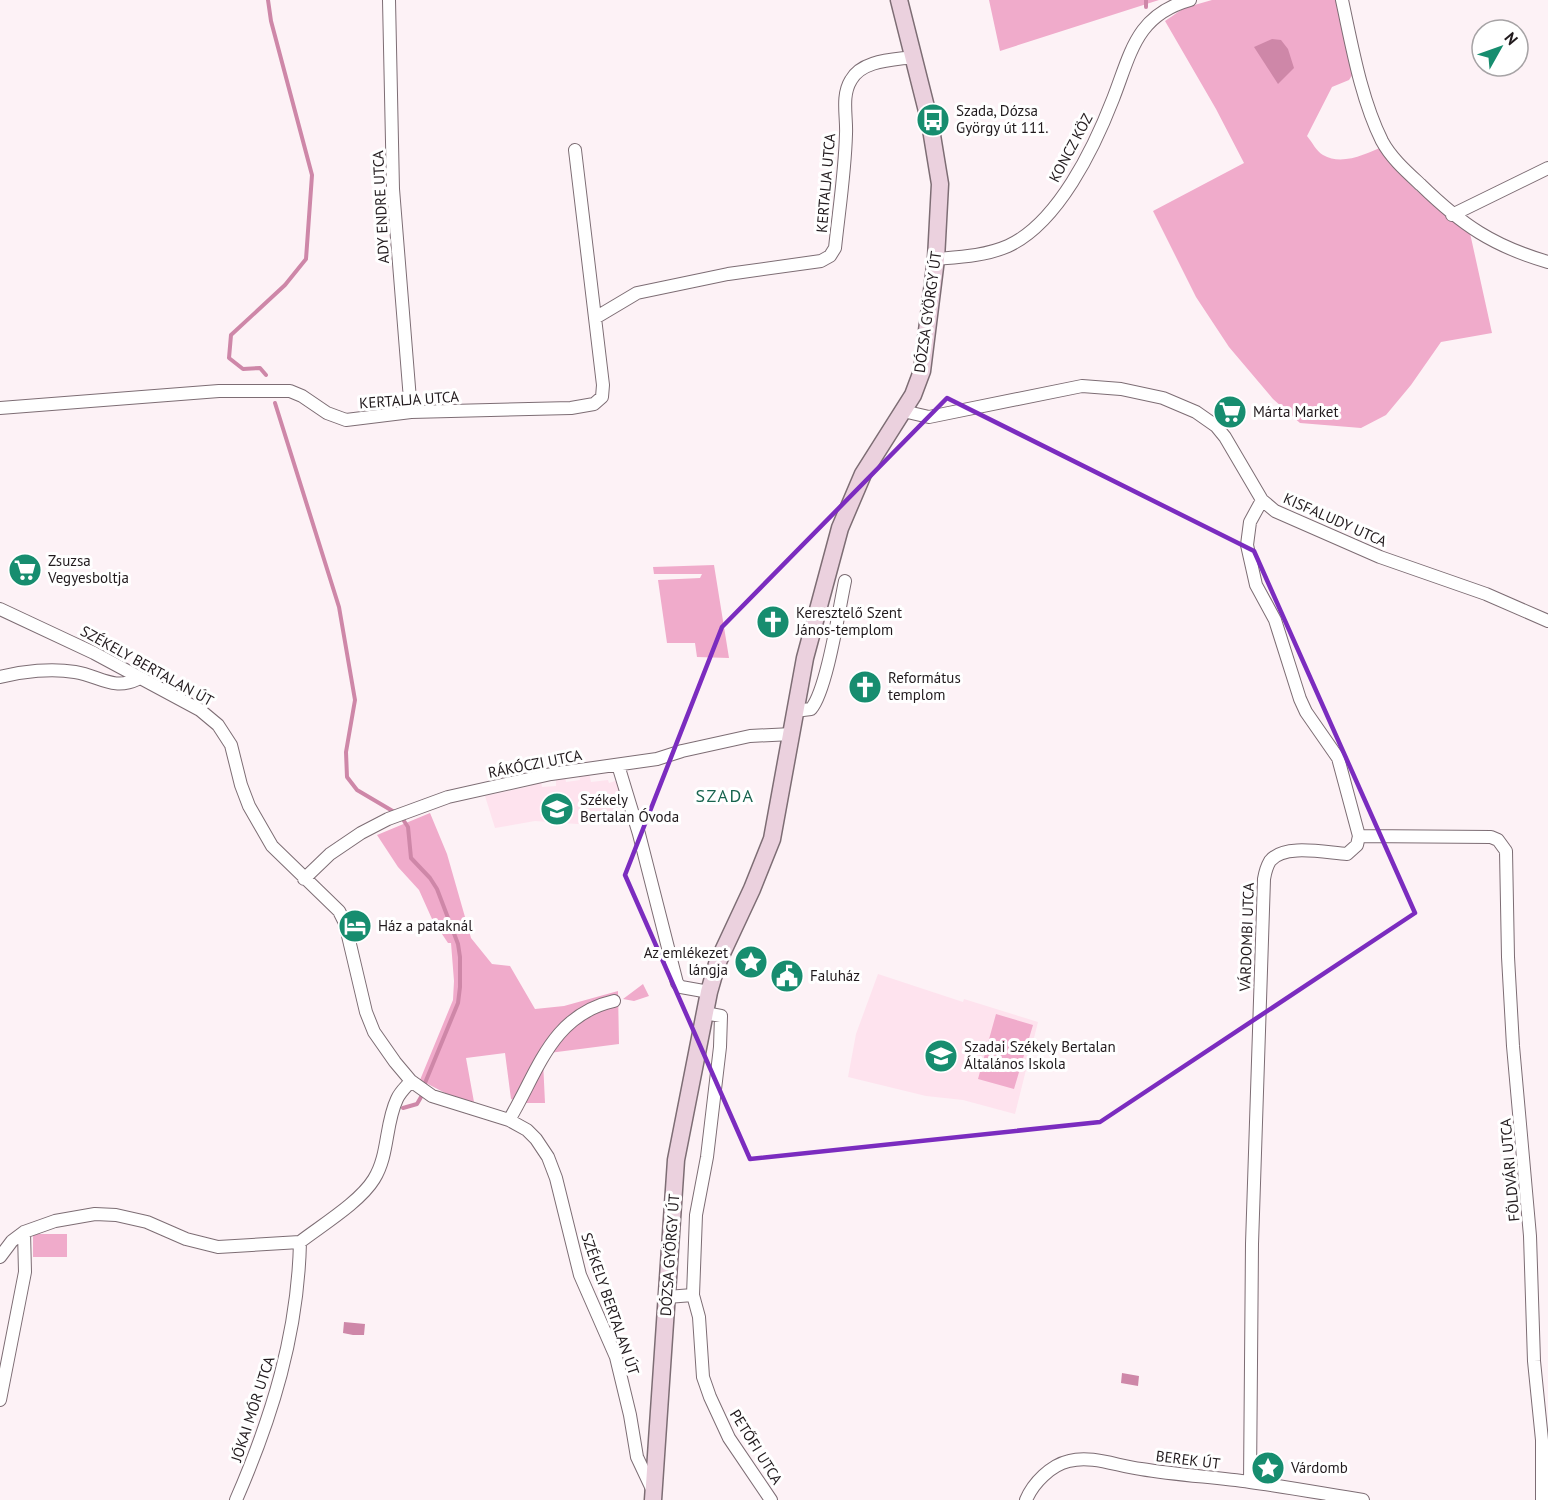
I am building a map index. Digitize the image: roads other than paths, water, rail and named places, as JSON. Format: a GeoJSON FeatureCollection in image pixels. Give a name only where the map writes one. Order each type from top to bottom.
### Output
{"type":"FeatureCollection","features":[{"type":"Feature","properties":{"kind":"main road","name":"DÓZSA GYÖRGY ÚT"},"geometry":{"type":"LineString","coordinates":[[653,1496],[676,1160],[709,992],[717,964],[752,889],[772,839],[805,658],[840,528],[863,474],[913,395],[922,371],[936,259],[939,184],[930,123],[899,0]]}},
{"type":"Feature","properties":{"kind":"street","name":"ADY ENDRE UTCA"},"geometry":{"type":"LineString","coordinates":[[389,0],[393,189],[411,412]]}},
{"type":"Feature","properties":{"kind":"street","name":"KONCZ KÖZ"},"geometry":{"type":"LineString","coordinates":[[936,259],[992,252],[1010,245],[1040,222],[1058,203],[1076,175],[1112,100],[1129,53],[1138,36],[1154,17],[1178,3],[1190,0]]}},
{"type":"Feature","properties":{"kind":"street"},"geometry":{"type":"LineString","coordinates":[[1342,0],[1355,61],[1382,142],[1399,165],[1452,215],[1489,240],[1517,253],[1548,262]]}},
{"type":"Feature","properties":{"kind":"street","name":"KERTALJA UTCA"},"geometry":{"type":"LineString","coordinates":[[595,318],[637,293],[729,274],[821,261],[830,256],[835,248],[846,134],[846,94],[851,79],[862,68],[883,61],[913,57]]}},
{"type":"Feature","properties":{"kind":"street","name":"KERTALJA UTCA"},"geometry":{"type":"LineString","coordinates":[[0,408],[219,390],[291,392],[302,396],[327,413],[346,420],[411,412],[571,408],[594,404],[602,397],[603,385],[575,150]]}},
{"type":"Feature","properties":{"kind":"street"},"geometry":{"type":"LineString","coordinates":[[1452,215],[1548,168]]}},
{"type":"Feature","properties":{"kind":"street","name":"KISFALUDY UTCA"},"geometry":{"type":"LineString","coordinates":[[903,411],[929,417],[1082,386],[1121,388],[1163,398],[1196,412],[1216,426],[1225,437],[1262,500],[1275,511],[1380,557],[1486,594],[1548,621]]}},
{"type":"Feature","properties":{"kind":"street"},"geometry":{"type":"LineString","coordinates":[[1262,500],[1250,522],[1247,545],[1256,585],[1275,620],[1306,712],[1338,758],[1359,836]]}},
{"type":"Feature","properties":{"kind":"street"},"geometry":{"type":"LineString","coordinates":[[795,711],[811,709],[816,703],[826,670],[845,581]]}},
{"type":"Feature","properties":{"kind":"street","name":"SZÉKELY BERTALAN ÚT"},"geometry":{"type":"LineString","coordinates":[[0,609],[94,653],[138,679],[200,710],[218,725],[231,745],[242,785],[259,825],[272,846],[339,910],[345,923],[366,1012],[374,1032],[395,1062],[411,1081],[432,1096],[445,1102],[509,1120],[536,1138],[548,1157],[556,1178],[580,1275],[616,1357],[637,1457],[653,1496]]}},
{"type":"Feature","properties":{"kind":"street"},"geometry":{"type":"LineString","coordinates":[[0,677],[60,670],[87,674],[119,685],[138,679]]}},
{"type":"Feature","properties":{"kind":"street","name":"RÁKÓCZI UTCA"},"geometry":{"type":"LineString","coordinates":[[304,879],[343,843],[388,819],[448,797],[551,774],[657,759],[750,736],[792,734]]}},
{"type":"Feature","properties":{"kind":"street"},"geometry":{"type":"LineString","coordinates":[[618,765],[679,986],[709,992]]}},
{"type":"Feature","properties":{"kind":"street","name":"FÖLDVÁRI UTCA"},"geometry":{"type":"LineString","coordinates":[[1359,836],[1491,837],[1498,840],[1506,851],[1508,957],[1513,1046],[1530,1236],[1534,1361],[1542,1440],[1542,1500]]}},
{"type":"Feature","properties":{"kind":"street","name":"VÁRDOMBI UTCA"},"geometry":{"type":"LineString","coordinates":[[1250,1482],[1252,1244],[1264,879],[1271,861],[1280,853],[1294,850],[1347,854],[1357,845],[1359,836]]}},
{"type":"Feature","properties":{"kind":"street"},"geometry":{"type":"LineString","coordinates":[[509,1120],[550,1044],[562,1030],[597,1004],[614,1000]]}},
{"type":"Feature","properties":{"kind":"street","name":"DÓZSA GYÖRGY ÚT"},"geometry":{"type":"LineString","coordinates":[[693,1295],[696,1215],[707,1157],[720,1047],[721,1016],[705,1013]]}},
{"type":"Feature","properties":{"kind":"street"},"geometry":{"type":"LineString","coordinates":[[0,1257],[12,1241],[24,1232],[56,1221],[95,1214],[116,1215],[147,1222],[186,1239],[218,1247],[300,1242],[360,1195],[374,1179],[385,1151],[393,1109],[398,1097],[411,1081]]}},
{"type":"Feature","properties":{"kind":"street"},"geometry":{"type":"LineString","coordinates":[[0,1400],[25,1272],[24,1232]]}},
{"type":"Feature","properties":{"kind":"street","name":"JÓKAI MÓR UTCA"},"geometry":{"type":"LineString","coordinates":[[236,1500],[279,1388],[293,1325],[299,1277],[300,1242]]}},
{"type":"Feature","properties":{"kind":"street"},"geometry":{"type":"LineString","coordinates":[[667,1297],[693,1295]]}},
{"type":"Feature","properties":{"kind":"street","name":"PETŐFI UTCA"},"geometry":{"type":"LineString","coordinates":[[693,1295],[699,1317],[703,1377],[710,1397],[729,1438],[771,1500]]}},
{"type":"Feature","properties":{"kind":"street","name":"BEREK ÚT"},"geometry":{"type":"LineString","coordinates":[[1026,1500],[1036,1483],[1047,1473],[1067,1461],[1077,1459],[1363,1500]]}},
{"type":"Feature","properties":{"kind":"waterway"},"geometry":{"type":"LineString","coordinates":[[266,375],[260,368],[243,369],[229,358],[231,335],[285,285],[306,259],[312,175],[271,21],[268,0]]}},
{"type":"Feature","properties":{"kind":"waterway"},"geometry":{"type":"LineString","coordinates":[[1146,0],[1146,7]]}},
{"type":"Feature","properties":{"kind":"waterway"},"geometry":{"type":"LineString","coordinates":[[275,403],[339,607],[355,700],[346,752],[347,777],[357,790],[396,813]]}},
{"type":"Feature","properties":{"kind":"waterway"},"geometry":{"type":"LineString","coordinates":[[402,818],[408,827],[411,858],[437,889],[458,944],[460,957],[458,1003],[425,1083]]}},
{"type":"Feature","properties":{"kind":"waterway"},"geometry":{"type":"LineString","coordinates":[[403,1108],[417,1104],[421,1097]]}},
{"type":"Feature","properties":{"kind":"place","name":"Szada, Dózsa György út 111."},"geometry":{"type":"Point","coordinates":[933,120]}},
{"type":"Feature","properties":{"kind":"place","name":"Márta Market"},"geometry":{"type":"Point","coordinates":[1230,412]}},
{"type":"Feature","properties":{"kind":"place","name":"Zsuzsa Vegyesboltja"},"geometry":{"type":"Point","coordinates":[25,570]}},
{"type":"Feature","properties":{"kind":"place","name":"Keresztelő Szent János-templom"},"geometry":{"type":"Point","coordinates":[773,622]}},
{"type":"Feature","properties":{"kind":"place","name":"Református templom"},"geometry":{"type":"Point","coordinates":[865,687]}},
{"type":"Feature","properties":{"kind":"place","name":"Székely Bertalan Óvoda"},"geometry":{"type":"Point","coordinates":[557,809]}},
{"type":"Feature","properties":{"kind":"place","name":"Ház a pataknál"},"geometry":{"type":"Point","coordinates":[355,926]}},
{"type":"Feature","properties":{"kind":"place","name":"Az emlékezet lángja"},"geometry":{"type":"Point","coordinates":[751,962]}},
{"type":"Feature","properties":{"kind":"place","name":"Faluház"},"geometry":{"type":"Point","coordinates":[787,976]}},
{"type":"Feature","properties":{"kind":"place","name":"Szadai Székely Bertalan Általános Iskola"},"geometry":{"type":"Point","coordinates":[941,1056]}},
{"type":"Feature","properties":{"kind":"place","name":"Várdomb"},"geometry":{"type":"Point","coordinates":[1268,1468]}},
{"type":"Feature","properties":{"kind":"district","name":"SZADA"},"geometry":{"type":"Point","coordinates":[725,796]}}]}
